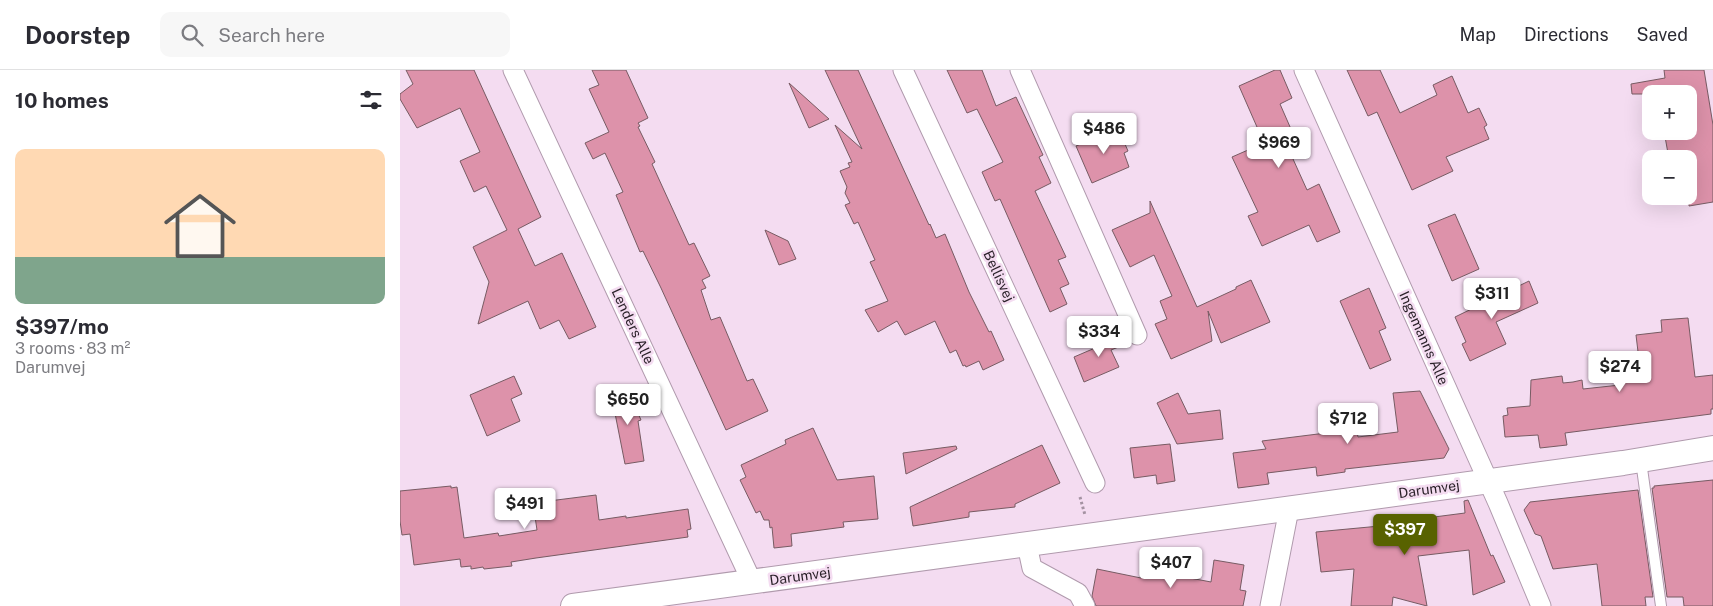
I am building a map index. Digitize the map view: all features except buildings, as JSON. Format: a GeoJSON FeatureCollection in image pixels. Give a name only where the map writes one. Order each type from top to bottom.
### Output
{"type":"FeatureCollection","features":[{"type":"Feature","properties":{"kind":"street","name":"Lenders Alle"},"geometry":{"type":"LineString","coordinates":[[514,70],[752,582]]}},
{"type":"Feature","properties":{"kind":"street","name":"Bellisvej"},"geometry":{"type":"LineString","coordinates":[[903,70],[1094,483]]}},
{"type":"Feature","properties":{"kind":"street"},"geometry":{"type":"LineString","coordinates":[[1020,70],[1138,335]]}},
{"type":"Feature","properties":{"kind":"street","name":"Ingemanns Alle"},"geometry":{"type":"LineString","coordinates":[[1304,70],[1488,481],[1541,606]]}},
{"type":"Feature","properties":{"kind":"street","name":"Darumvej"},"geometry":{"type":"LineString","coordinates":[[574,606],[637,602],[752,582],[1641,461],[1713,448]]}},
{"type":"Feature","properties":{"kind":"street"},"geometry":{"type":"LineString","coordinates":[[1270,606],[1289,509]]}},
{"type":"Feature","properties":{"kind":"street"},"geometry":{"type":"LineString","coordinates":[[1027,545],[1032,568],[1078,593],[1085,606]]}},
{"type":"Feature","properties":{"kind":"lane"},"geometry":{"type":"LineString","coordinates":[[1641,461],[1661,606]]}}]}
